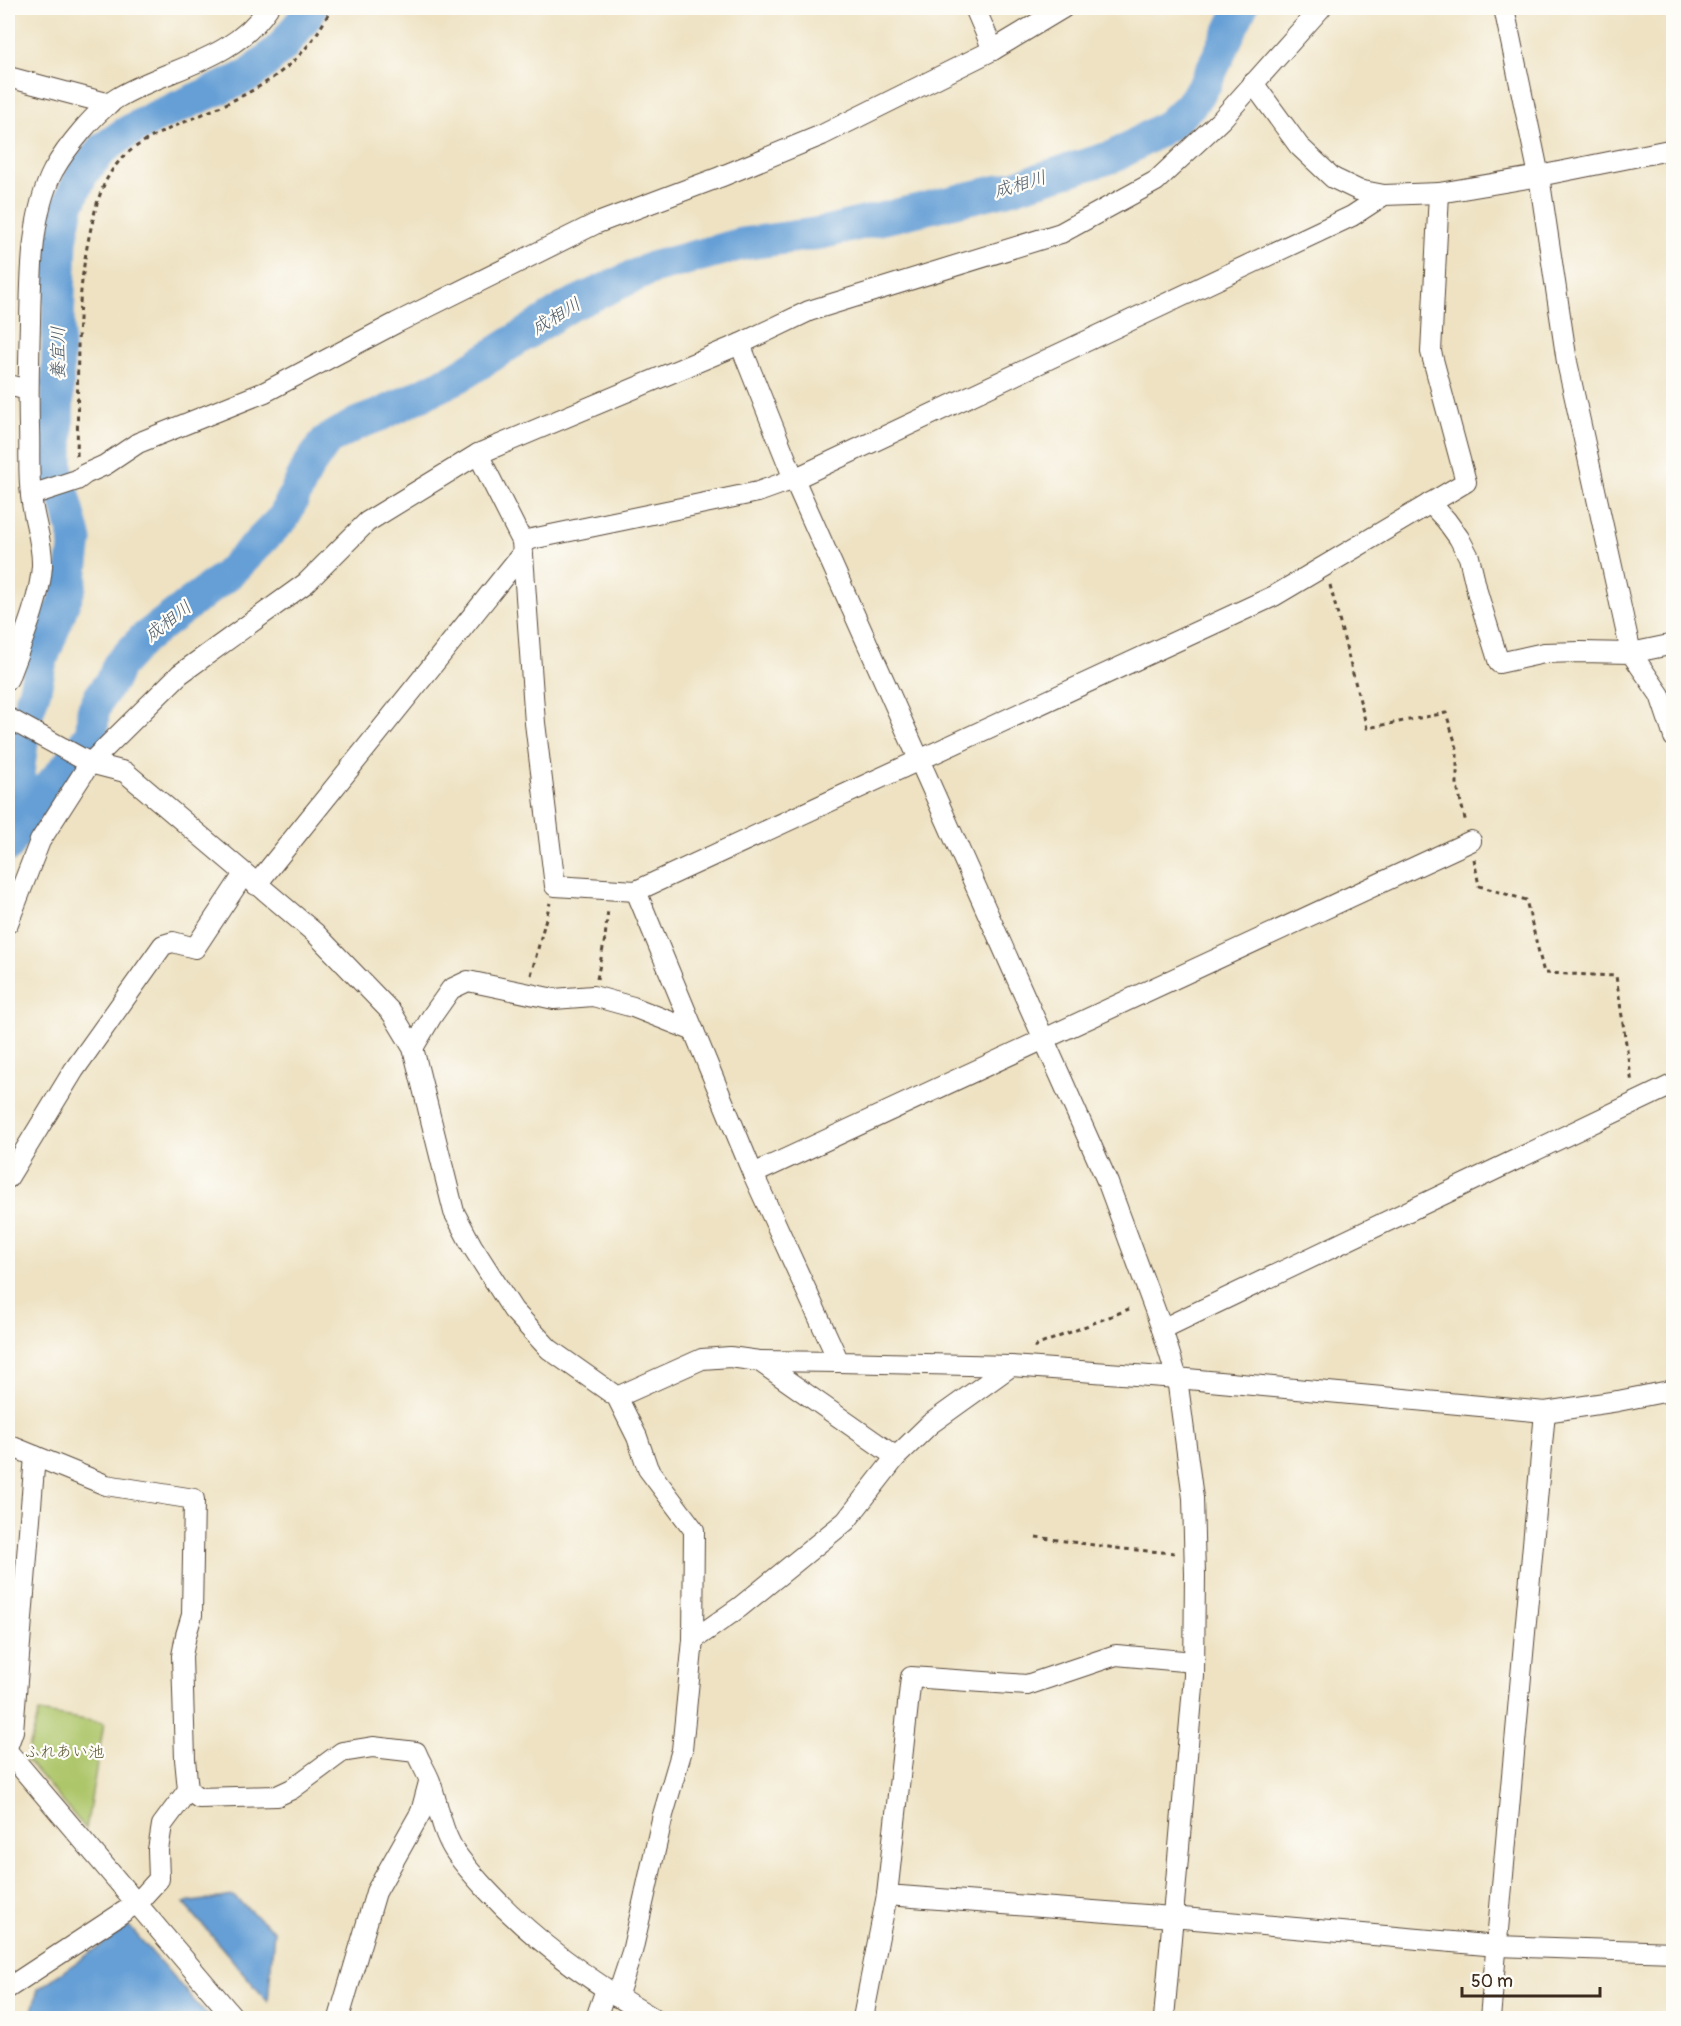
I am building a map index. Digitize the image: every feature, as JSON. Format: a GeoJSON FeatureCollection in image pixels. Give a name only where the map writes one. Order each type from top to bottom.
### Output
{"type":"FeatureCollection","features":[{"type":"Feature","properties":{"kind":"street"},"geometry":{"type":"LineString","coordinates":[[8,679],[38,588],[41,569],[42,553],[31,495],[28,390],[31,284],[40,207],[52,172],[85,126],[117,97],[201,62],[241,38],[268,8]]}},
{"type":"Feature","properties":{"kind":"street"},"geometry":{"type":"LineString","coordinates":[[975,8],[993,50]]}},
{"type":"Feature","properties":{"kind":"street"},"geometry":{"type":"LineString","coordinates":[[31,495],[77,480],[138,443],[265,392],[396,322],[595,224],[720,177],[822,135],[993,50],[1063,8]]}},
{"type":"Feature","properties":{"kind":"street"},"geometry":{"type":"LineString","coordinates":[[8,923],[40,841],[90,763],[180,674],[306,583],[367,522],[478,454],[740,344],[809,311],[1061,233],[1156,181],[1222,119],[1322,8]]}},
{"type":"Feature","properties":{"kind":"street"},"geometry":{"type":"LineString","coordinates":[[1504,8],[1539,176],[1567,362],[1632,653],[1660,695],[1674,737]]}},
{"type":"Feature","properties":{"kind":"street"},"geometry":{"type":"LineString","coordinates":[[8,77],[110,104]]}},
{"type":"Feature","properties":{"kind":"street"},"geometry":{"type":"LineString","coordinates":[[1253,83],[1299,146],[1333,178],[1358,190],[1384,195],[1439,193],[1674,149]]}},
{"type":"Feature","properties":{"kind":"street"},"geometry":{"type":"LineString","coordinates":[[478,454],[522,548],[535,723],[555,886],[636,891],[1274,596],[1466,482],[1431,352],[1439,193]]}},
{"type":"Feature","properties":{"kind":"street"},"geometry":{"type":"LineString","coordinates":[[10,1166],[74,1070],[163,945],[173,942],[195,948],[522,548],[758,492],[794,479],[1352,216],[1384,195]]}},
{"type":"Feature","properties":{"kind":"street"},"geometry":{"type":"LineString","coordinates":[[740,344],[794,479],[1108,1183],[1178,1378],[1193,1498],[1194,1662],[1164,2019]]}},
{"type":"Feature","properties":{"kind":"street"},"geometry":{"type":"LineString","coordinates":[[8,385],[28,390]]}},
{"type":"Feature","properties":{"kind":"street"},"geometry":{"type":"LineString","coordinates":[[1430,503],[1460,538],[1470,556],[1478,595],[1499,663],[1544,653],[1632,653],[1674,644]]}},
{"type":"Feature","properties":{"kind":"street"},"geometry":{"type":"LineString","coordinates":[[8,718],[90,763],[125,772],[315,933],[392,1013],[413,1048],[454,1212],[472,1246],[513,1310],[549,1349],[617,1397],[637,1437],[648,1468],[694,1530],[693,1640],[682,1750],[663,1815],[632,1952],[596,2019]]}},
{"type":"Feature","properties":{"kind":"street"},"geometry":{"type":"LineString","coordinates":[[753,1174],[1471,841]]}},
{"type":"Feature","properties":{"kind":"street"},"geometry":{"type":"LineString","coordinates":[[636,891],[753,1174],[839,1362]]}},
{"type":"Feature","properties":{"kind":"street"},"geometry":{"type":"LineString","coordinates":[[413,1048],[451,988],[468,981],[554,999],[593,996],[633,1006],[694,1031]]}},
{"type":"Feature","properties":{"kind":"street"},"geometry":{"type":"LineString","coordinates":[[1162,1329],[1674,1084]]}},
{"type":"Feature","properties":{"kind":"street"},"geometry":{"type":"LineString","coordinates":[[617,1397],[702,1359],[730,1357],[759,1360],[1011,1366],[1178,1378],[1545,1412],[1674,1390]]}},
{"type":"Feature","properties":{"kind":"street"},"geometry":{"type":"LineString","coordinates":[[759,1360],[896,1457]]}},
{"type":"Feature","properties":{"kind":"street"},"geometry":{"type":"LineString","coordinates":[[693,1640],[740,1607],[846,1521],[896,1457],[930,1424],[1011,1366]]}},
{"type":"Feature","properties":{"kind":"street"},"geometry":{"type":"LineString","coordinates":[[1490,2019],[1545,1412]]}},
{"type":"Feature","properties":{"kind":"street"},"geometry":{"type":"LineString","coordinates":[[8,1445],[106,1485],[194,1499],[192,1614],[182,1656],[188,1790],[162,1825],[158,1850],[159,1879],[137,1903],[8,1988]]}},
{"type":"Feature","properties":{"kind":"street"},"geometry":{"type":"LineString","coordinates":[[8,1745],[13,1731],[35,1456]]}},
{"type":"Feature","properties":{"kind":"street"},"geometry":{"type":"LineString","coordinates":[[863,2019],[887,1895],[911,1677],[1027,1685],[1116,1655],[1194,1662]]}},
{"type":"Feature","properties":{"kind":"street"},"geometry":{"type":"LineString","coordinates":[[188,1790],[199,1798],[277,1796],[292,1789],[342,1752],[373,1748],[416,1752],[430,1780],[441,1822],[454,1850],[478,1881],[512,1917],[560,1956],[611,1993],[653,2019]]}},
{"type":"Feature","properties":{"kind":"street"},"geometry":{"type":"LineString","coordinates":[[8,1752],[14,1775],[137,1903],[234,2019]]}},
{"type":"Feature","properties":{"kind":"street"},"geometry":{"type":"LineString","coordinates":[[339,2019],[376,1892],[421,1812],[430,1780]]}},
{"type":"Feature","properties":{"kind":"street"},"geometry":{"type":"LineString","coordinates":[[887,1895],[1172,1917],[1497,1946],[1674,1952]]}},
{"type":"Feature","properties":{"kind":"path"},"geometry":{"type":"LineString","coordinates":[[77,480],[80,306],[87,242],[96,206],[108,177],[123,155],[144,140],[232,102],[262,87],[280,74],[313,39],[331,8]]}},
{"type":"Feature","properties":{"kind":"path"},"geometry":{"type":"LineString","coordinates":[[526,994],[555,886]]}},
{"type":"Feature","properties":{"kind":"path"},"geometry":{"type":"LineString","coordinates":[[593,996],[605,938],[609,890]]}},
{"type":"Feature","properties":{"kind":"path"},"geometry":{"type":"LineString","coordinates":[[1011,1366],[1038,1345],[1130,1309]]}},
{"type":"Feature","properties":{"kind":"path"},"geometry":{"type":"LineString","coordinates":[[1036,1538],[1123,1549],[1195,1554]]}},
{"type":"Feature","properties":{"kind":"green space","name":"ふれあい池"},"geometry":{"type":"Polygon","coordinates":[[[39,1712],[104,1723],[86,1829],[26,1759],[39,1712]]]}},
{"type":"Feature","properties":{"kind":"water"},"geometry":{"type":"Polygon","coordinates":[[[233,1896],[274,1931],[268,2002],[184,1903],[233,1896]]]}},
{"type":"Feature","properties":{"kind":"water"},"geometry":{"type":"Polygon","coordinates":[[[129,1926],[209,2018],[30,2018],[38,1989],[129,1926]]]}},
{"type":"Feature","properties":{"kind":"waterway","name":"養宜川"},"geometry":{"type":"LineString","coordinates":[[26,813],[18,774],[25,720],[41,661],[70,586],[76,540],[57,469],[61,241],[68,205],[83,172],[104,148],[153,118],[250,75],[282,47],[311,8]]}},
{"type":"Feature","properties":{"kind":"waterway","name":"成相川"},"geometry":{"type":"LineString","coordinates":[[8,846],[26,813],[74,758],[92,732],[93,711],[114,677],[118,666],[143,639],[227,575],[284,517],[308,467],[326,441],[356,424],[458,377],[569,306],[652,268],[742,244],[821,233],[1007,189],[1115,156],[1169,125],[1192,103],[1205,84],[1241,8]]}}]}
